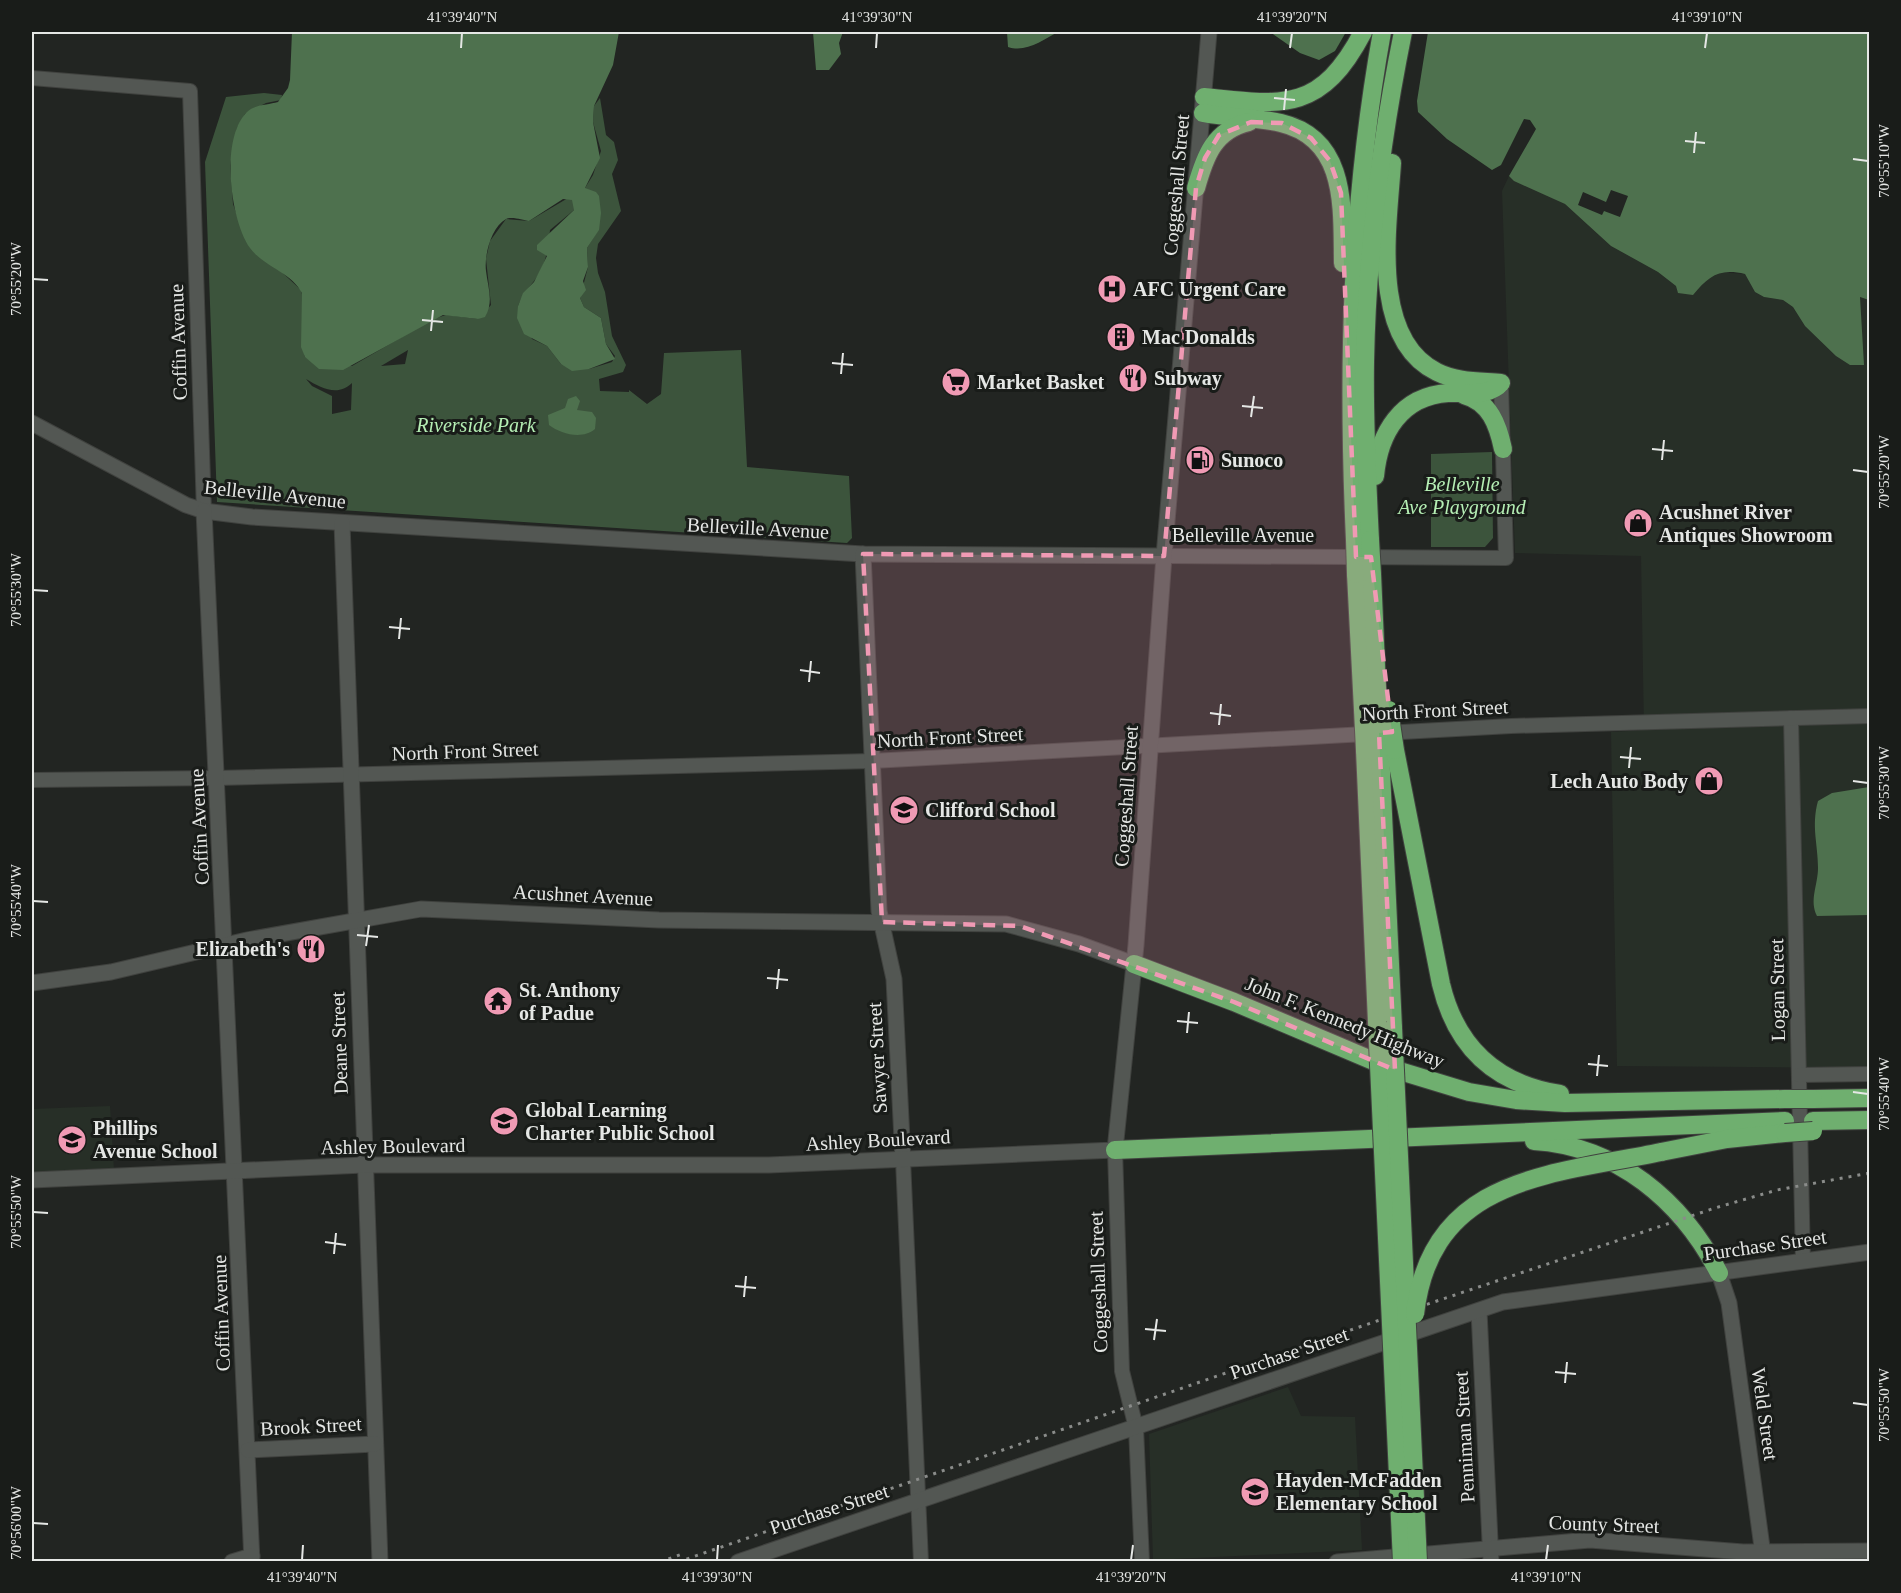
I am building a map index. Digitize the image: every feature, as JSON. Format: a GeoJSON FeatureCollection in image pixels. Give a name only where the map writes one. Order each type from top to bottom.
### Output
{"type":"FeatureCollection","features":[{"type":"Feature","properties":{"kind":"highway"},"geometry":{"type":"LineString","coordinates":[[1203,105],[1264,104],[1298,98],[1314,90],[1335,73],[1363,32]]}},
{"type":"Feature","properties":{"kind":"highway"},"geometry":{"type":"LineString","coordinates":[[1350,412],[1350,330],[1355,232],[1364,150],[1382,32]]}},
{"type":"Feature","properties":{"kind":"highway"},"geometry":{"type":"LineString","coordinates":[[1403,35],[1390,186],[1388,276],[1392,309],[1406,343],[1426,365],[1453,378],[1501,383]]}},
{"type":"Feature","properties":{"kind":"highway"},"geometry":{"type":"LineString","coordinates":[[1402,1562],[1385,1025],[1380,750],[1363,540],[1367,304],[1380,166],[1403,35]]}},
{"type":"Feature","properties":{"kind":"highway"},"geometry":{"type":"LineString","coordinates":[[1203,105],[1292,127],[1315,141],[1328,157],[1338,181],[1342,208],[1343,303],[1350,412],[1363,540]]}},
{"type":"Feature","properties":{"kind":"highway"},"geometry":{"type":"LineString","coordinates":[[1196,188],[1205,158],[1217,138],[1240,125],[1268,121]]}},
{"type":"Feature","properties":{"kind":"highway"},"geometry":{"type":"LineString","coordinates":[[1363,540],[1385,433],[1399,414],[1416,402],[1439,394],[1487,392],[1501,383]]}},
{"type":"Feature","properties":{"kind":"highway"},"geometry":{"type":"LineString","coordinates":[[1454,393],[1471,397],[1487,408],[1497,426],[1503,449]]}},
{"type":"Feature","properties":{"kind":"highway"},"geometry":{"type":"LineString","coordinates":[[1364,574],[1373,605],[1380,750],[1441,984],[1449,1012],[1459,1032],[1491,1067],[1520,1084],[1552,1093],[1630,1102]]}},
{"type":"Feature","properties":{"kind":"highway","name":"John F. Kennedy Highway"},"geometry":{"type":"LineString","coordinates":[[1134,964],[1234,1002],[1390,1068],[1437,1084],[1500,1098],[1533,1102],[1869,1098]]}},
{"type":"Feature","properties":{"kind":"highway"},"geometry":{"type":"LineString","coordinates":[[1385,1025],[1410,1388],[1418,1562]]}},
{"type":"Feature","properties":{"kind":"highway"},"geometry":{"type":"LineString","coordinates":[[1813,1126],[1869,1120]]}},
{"type":"Feature","properties":{"kind":"highway"},"geometry":{"type":"LineString","coordinates":[[1115,1150],[1448,1135],[1813,1126],[1869,1127]]}},
{"type":"Feature","properties":{"kind":"highway"},"geometry":{"type":"LineString","coordinates":[[1410,1388],[1414,1324],[1422,1277],[1438,1243],[1464,1214],[1489,1196],[1518,1183],[1785,1127]]}},
{"type":"Feature","properties":{"kind":"highway"},"geometry":{"type":"LineString","coordinates":[[1448,1135],[1554,1142],[1578,1148],[1619,1164],[1642,1179],[1672,1206],[1699,1239],[1719,1273]]}},
{"type":"Feature","properties":{"kind":"main road","name":"Coggeshall Street"},"geometry":{"type":"LineString","coordinates":[[1115,1150],[1134,964],[1164,556],[1209,32]]}},
{"type":"Feature","properties":{"kind":"main road","name":"Belleville Avenue"},"geometry":{"type":"LineString","coordinates":[[32,423],[165,495],[204,511],[252,518],[863,554],[1164,556]]}},
{"type":"Feature","properties":{"kind":"main road","name":"Coffin Avenue"},"geometry":{"type":"LineString","coordinates":[[204,511],[226,945],[252,1559]]}},
{"type":"Feature","properties":{"kind":"main road","name":"Deane Street"},"geometry":{"type":"LineString","coordinates":[[342,523],[380,1562]]}},
{"type":"Feature","properties":{"kind":"main road","name":"Sawyer Street"},"geometry":{"type":"LineString","coordinates":[[863,554],[882,922],[895,987],[903,1160]]}},
{"type":"Feature","properties":{"kind":"main road","name":"Acushnet Avenue"},"geometry":{"type":"LineString","coordinates":[[32,983],[111,972],[226,945],[421,909],[659,920],[1012,925],[1134,964]]}},
{"type":"Feature","properties":{"kind":"main road","name":"Ashley Boulevard"},"geometry":{"type":"LineString","coordinates":[[32,1180],[364,1165],[769,1165],[1115,1150]]}},
{"type":"Feature","properties":{"kind":"main road","name":"Purchase Street"},"geometry":{"type":"LineString","coordinates":[[738,1562],[1514,1300],[1869,1252]]}},
{"type":"Feature","properties":{"kind":"main road","name":"Weld Street"},"geometry":{"type":"LineString","coordinates":[[1719,1273],[1729,1303],[1763,1557]]}},
{"type":"Feature","properties":{"kind":"main road","name":"Penniman Street"},"geometry":{"type":"LineString","coordinates":[[1479,1311],[1491,1555]]}},
{"type":"Feature","properties":{"kind":"main road","name":"Brook Street"},"geometry":{"type":"LineString","coordinates":[[248,1450],[375,1444]]}},
{"type":"Feature","properties":{"kind":"main road","name":"County Street"},"geometry":{"type":"LineString","coordinates":[[1337,1562],[1491,1555],[1601,1540],[1763,1557],[1869,1551]]}},
{"type":"Feature","properties":{"kind":"main road"},"geometry":{"type":"LineString","coordinates":[[232,1562],[252,1559]]}},
{"type":"Feature","properties":{"kind":"street","name":"Coffin Avenue"},"geometry":{"type":"LineString","coordinates":[[32,78],[190,91],[204,511]]}},
{"type":"Feature","properties":{"kind":"street"},"geometry":{"type":"LineString","coordinates":[[1501,383],[1503,449]]}},
{"type":"Feature","properties":{"kind":"street","name":"Belleville Avenue"},"geometry":{"type":"LineString","coordinates":[[1164,556],[1506,558],[1503,449]]}},
{"type":"Feature","properties":{"kind":"street","name":"North Front Street"},"geometry":{"type":"LineString","coordinates":[[32,780],[218,778],[872,761],[1511,726],[1869,716]]}},
{"type":"Feature","properties":{"kind":"street","name":"Logan Street"},"geometry":{"type":"LineString","coordinates":[[1791,718],[1803,1261]]}},
{"type":"Feature","properties":{"kind":"street"},"geometry":{"type":"LineString","coordinates":[[1799,1075],[1869,1074]]}},
{"type":"Feature","properties":{"kind":"street","name":"Coggeshall Street"},"geometry":{"type":"LineString","coordinates":[[1115,1150],[1122,1371],[1136,1428],[1142,1562]]}},
{"type":"Feature","properties":{"kind":"street","name":"Sawyer Street"},"geometry":{"type":"LineString","coordinates":[[903,1160],[921,1562]]}},
{"type":"Feature","properties":{"kind":"highlighted area"},"geometry":{"type":"Polygon","coordinates":[[[1251,122],[1282,123],[1311,138],[1330,161],[1341,193],[1356,557],[1371,557],[1392,732],[1379,733],[1395,1070],[1234,1002],[1020,926],[882,922],[863,554],[1164,556],[1196,188],[1205,158],[1219,135],[1251,122]]]}},
{"type":"Feature","properties":{"kind":"shaded area"},"geometry":{"type":"Polygon","coordinates":[[[292,32],[619,32],[613,65],[594,106],[593,122],[600,158],[585,188],[596,192],[599,196],[601,213],[599,230],[587,248],[588,267],[583,281],[586,290],[580,298],[584,307],[601,318],[606,344],[615,359],[589,369],[572,371],[561,364],[547,346],[524,334],[517,318],[518,306],[523,293],[534,282],[547,256],[537,250],[537,245],[574,210],[572,200],[563,199],[529,221],[508,218],[496,228],[486,258],[490,300],[485,317],[478,319],[443,315],[343,370],[319,369],[305,357],[301,347],[302,293],[291,280],[262,260],[250,248],[237,219],[231,179],[233,140],[239,124],[251,109],[278,102],[288,88],[292,32]]]}},
{"type":"Feature","properties":{"kind":"shaded area"},"geometry":{"type":"Polygon","coordinates":[[[813,32],[843,32],[839,43],[841,54],[829,70],[816,70],[813,32]]]}},
{"type":"Feature","properties":{"kind":"shaded area"},"geometry":{"type":"Polygon","coordinates":[[[1007,32],[1058,32],[1034,45],[1015,48],[1008,47],[1007,32]]]}},
{"type":"Feature","properties":{"kind":"shaded area"},"geometry":{"type":"Polygon","coordinates":[[[1270,32],[1346,32],[1335,51],[1319,60],[1300,53],[1270,32]]]}},
{"type":"Feature","properties":{"kind":"shaded area"},"geometry":{"type":"Polygon","coordinates":[[[1428,32],[1869,32],[1869,300],[1860,297],[1864,365],[1850,365],[1836,356],[1805,326],[1793,307],[1783,300],[1764,297],[1755,292],[1745,274],[1721,273],[1710,278],[1693,295],[1678,293],[1676,286],[1658,272],[1611,246],[1565,204],[1514,181],[1509,176],[1536,129],[1530,120],[1524,119],[1501,165],[1492,170],[1447,139],[1418,112],[1417,101],[1428,32]]]}},
{"type":"Feature","properties":{"kind":"shaded area"},"geometry":{"type":"Polygon","coordinates":[[[1509,176],[1565,204],[1611,246],[1658,272],[1676,286],[1708,278],[1717,272],[1745,274],[1755,292],[1764,297],[1783,300],[1793,307],[1805,326],[1860,297],[1869,300],[1869,1068],[1617,1066],[1611,732],[1644,730],[1641,556],[1515,553],[1502,191],[1509,176]]]}},
{"type":"Feature","properties":{"kind":"shaded area"},"geometry":{"type":"Polygon","coordinates":[[[576,396],[580,401],[577,410],[592,412],[596,418],[595,429],[578,435],[559,431],[549,425],[548,415],[565,408],[568,399],[576,396]]]}},
{"type":"Feature","properties":{"kind":"shaded area"},"geometry":{"type":"Polygon","coordinates":[[[1869,787],[1869,915],[1817,916],[1814,898],[1818,874],[1815,827],[1818,801],[1832,793],[1869,787]]]}},
{"type":"Feature","properties":{"kind":"shaded area","name":"Phillips Avenue School"},"geometry":{"type":"Polygon","coordinates":[[[110,1106],[114,1170],[32,1172],[32,1109],[110,1106]]]}},
{"type":"Feature","properties":{"kind":"shaded area","name":"Hayden-McFadden Elementary School"},"geometry":{"type":"Polygon","coordinates":[[[1288,1387],[1301,1416],[1355,1417],[1362,1550],[1153,1560],[1149,1434],[1288,1387]]]}},
{"type":"Feature","properties":{"kind":"green space","name":"Riverside Park"},"geometry":{"type":"Polygon","coordinates":[[[264,93],[282,95],[281,100],[266,103],[245,114],[237,128],[230,165],[233,204],[245,238],[301,290],[303,298],[302,340],[305,357],[352,366],[433,319],[446,315],[478,319],[491,305],[486,259],[490,241],[506,219],[529,221],[585,188],[593,175],[601,151],[593,122],[594,106],[600,98],[606,135],[614,142],[618,160],[612,174],[621,211],[598,244],[596,258],[598,273],[605,292],[612,336],[626,365],[623,372],[599,379],[600,391],[629,392],[629,390],[647,404],[661,394],[664,353],[741,350],[747,467],[849,476],[852,538],[847,543],[217,502],[205,162],[226,97],[264,93]],[[574,210],[550,230],[544,263],[518,306],[532,339],[547,346],[561,364],[589,369],[612,362],[615,356],[606,344],[601,318],[584,307],[580,298],[588,267],[587,248],[599,229],[574,210]],[[408,350],[381,366],[405,364],[408,350]],[[306,379],[312,386],[332,396],[332,414],[351,410],[352,383],[341,390],[329,390],[306,379]]]}},
{"type":"Feature","properties":{"kind":"green space","name":"Belleville Ave Playground"},"geometry":{"type":"Polygon","coordinates":[[[1492,452],[1493,538],[1485,547],[1431,547],[1431,454],[1492,452]]]}},
{"type":"Feature","properties":{"kind":"pier"},"geometry":{"type":"Polygon","coordinates":[[[1611,190],[1628,196],[1620,217],[1604,211],[1602,215],[1578,205],[1583,192],[1606,202],[1611,190]]]}},
{"type":"Feature","properties":{"kind":"railway"},"geometry":{"type":"LineString","coordinates":[[678,1562],[1371,1323],[1715,1208],[1777,1190],[1870,1173]]}},
{"type":"Feature","properties":{"kind":"railway"},"geometry":{"type":"LineString","coordinates":[[660,1562],[685,1553]]}},
{"type":"Feature","properties":{"kind":"place","name":"AFC Urgent Care"},"geometry":{"type":"Point","coordinates":[1112,289]}},
{"type":"Feature","properties":{"kind":"place","name":"Mac Donalds"},"geometry":{"type":"Point","coordinates":[1121,337]}},
{"type":"Feature","properties":{"kind":"place","name":"Subway"},"geometry":{"type":"Point","coordinates":[1133,378]}},
{"type":"Feature","properties":{"kind":"place","name":"Market Basket"},"geometry":{"type":"Point","coordinates":[956,382]}},
{"type":"Feature","properties":{"kind":"place","name":"Sunoco"},"geometry":{"type":"Point","coordinates":[1200,460]}},
{"type":"Feature","properties":{"kind":"place","name":"Acushnet River Antiques Showroom"},"geometry":{"type":"Point","coordinates":[1638,523]}},
{"type":"Feature","properties":{"kind":"place","name":"Lech Auto Body"},"geometry":{"type":"Point","coordinates":[1709,781]}},
{"type":"Feature","properties":{"kind":"place","name":"Clifford School"},"geometry":{"type":"Point","coordinates":[904,810]}},
{"type":"Feature","properties":{"kind":"place","name":"Elizabeth's"},"geometry":{"type":"Point","coordinates":[311,949]}},
{"type":"Feature","properties":{"kind":"place","name":"St. Anthony of Padue"},"geometry":{"type":"Point","coordinates":[498,1001]}},
{"type":"Feature","properties":{"kind":"place","name":"Global Learning Charter Public School"},"geometry":{"type":"Point","coordinates":[504,1121]}},
{"type":"Feature","properties":{"kind":"place","name":"Phillips Avenue School"},"geometry":{"type":"Point","coordinates":[72,1140]}},
{"type":"Feature","properties":{"kind":"place","name":"Hayden-McFadden Elementary School"},"geometry":{"type":"Point","coordinates":[1255,1492]}}]}
